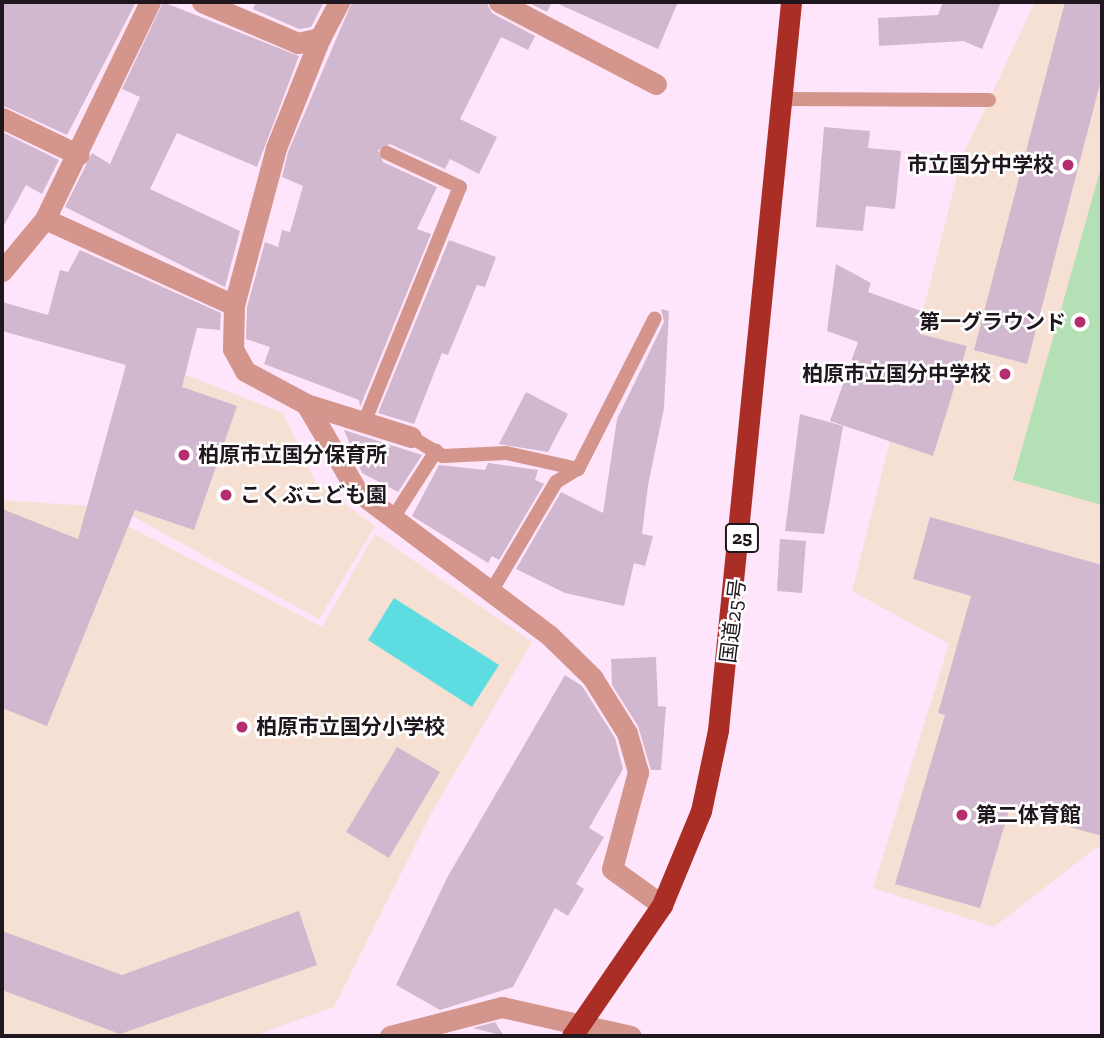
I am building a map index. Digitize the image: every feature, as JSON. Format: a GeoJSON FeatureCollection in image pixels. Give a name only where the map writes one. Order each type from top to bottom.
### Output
{"type":"FeatureCollection","features":[{"type":"Feature","properties":{"kind":"highway","name":"国道25号"},"geometry":{"type":"LineString","coordinates":[[578,1029],[662,905],[701,811],[718,730],[791,2]]}},
{"type":"Feature","properties":{"kind":"street"},"geometry":{"type":"LineString","coordinates":[[2,271],[45,219],[79,155],[150,2]]}},
{"type":"Feature","properties":{"kind":"street"},"geometry":{"type":"LineString","coordinates":[[202,2],[298,43],[320,38]]}},
{"type":"Feature","properties":{"kind":"street"},"geometry":{"type":"LineString","coordinates":[[340,2],[320,38],[276,148],[234,305],[233,349],[245,371],[306,404],[366,418],[411,437]]}},
{"type":"Feature","properties":{"kind":"street"},"geometry":{"type":"LineString","coordinates":[[499,2],[656,84]]}},
{"type":"Feature","properties":{"kind":"street"},"geometry":{"type":"LineString","coordinates":[[2,118],[79,155]]}},
{"type":"Feature","properties":{"kind":"street"},"geometry":{"type":"LineString","coordinates":[[45,219],[234,305]]}},
{"type":"Feature","properties":{"kind":"street"},"geometry":{"type":"LineString","coordinates":[[306,404],[356,491],[491,592],[592,677],[627,733],[638,772],[612,869],[662,905]]}},
{"type":"Feature","properties":{"kind":"street"},"geometry":{"type":"LineString","coordinates":[[390,1036],[502,1007],[578,1029],[631,1036]]}},
{"type":"Feature","properties":{"kind":"lane"},"geometry":{"type":"LineString","coordinates":[[782,99],[989,100]]}},
{"type":"Feature","properties":{"kind":"lane"},"geometry":{"type":"LineString","coordinates":[[366,418],[460,187],[387,153]]}},
{"type":"Feature","properties":{"kind":"lane"},"geometry":{"type":"LineString","coordinates":[[491,592],[555,482],[578,469],[655,318]]}},
{"type":"Feature","properties":{"kind":"lane"},"geometry":{"type":"LineString","coordinates":[[411,437],[436,451],[506,453],[578,469]]}},
{"type":"Feature","properties":{"kind":"lane"},"geometry":{"type":"LineString","coordinates":[[393,519],[436,451]]}},
{"type":"Feature","properties":{"kind":"shaded area","name":"柏原市立国分中学校"},"geometry":{"type":"Polygon","coordinates":[[[1035,2],[1102,2],[1102,849],[1097,847],[994,927],[873,888],[949,644],[852,591],[962,157],[1035,2]]]}},
{"type":"Feature","properties":{"kind":"shaded area","name":"こくぶこども園"},"geometry":{"type":"Polygon","coordinates":[[[158,364],[283,413],[316,483],[375,526],[319,619],[116,507],[158,364]]]}},
{"type":"Feature","properties":{"kind":"shaded area","name":"柏原市立国分小学校"},"geometry":{"type":"Polygon","coordinates":[[[2,500],[89,506],[322,627],[375,534],[532,642],[432,812],[334,1007],[253,1036],[2,1036],[2,500]]]}},
{"type":"Feature","properties":{"kind":"green space","name":"第一グラウンド"},"geometry":{"type":"Polygon","coordinates":[[[1102,164],[1102,505],[1013,480],[1102,164]]]}},
{"type":"Feature","properties":{"kind":"water"},"geometry":{"type":"Polygon","coordinates":[[[394,598],[499,665],[472,707],[368,640],[394,598]]]}},
{"type":"Feature","properties":{"kind":"building"},"geometry":{"type":"Polygon","coordinates":[[[2,2],[136,2],[67,135],[2,105],[2,2]]]}},
{"type":"Feature","properties":{"kind":"building"},"geometry":{"type":"Polygon","coordinates":[[[163,2],[299,56],[257,167],[177,133],[150,189],[240,231],[225,287],[65,207],[92,153],[110,164],[140,97],[122,89],[163,2]]]}},
{"type":"Feature","properties":{"kind":"building"},"geometry":{"type":"Polygon","coordinates":[[[256,2],[324,2],[311,27],[299,29],[253,9],[256,2]]]}},
{"type":"Feature","properties":{"kind":"building"},"geometry":{"type":"Polygon","coordinates":[[[352,2],[486,2],[492,13],[535,36],[528,50],[501,37],[460,119],[497,137],[479,174],[450,159],[445,169],[390,144],[378,150],[383,162],[437,187],[417,229],[431,234],[360,407],[359,400],[264,364],[270,347],[246,339],[247,307],[265,242],[278,247],[282,230],[290,232],[303,186],[282,177],[288,152],[352,2]]]}},
{"type":"Feature","properties":{"kind":"building"},"geometry":{"type":"Polygon","coordinates":[[[527,2],[552,2],[547,12],[527,2]]]}},
{"type":"Feature","properties":{"kind":"building"},"geometry":{"type":"Polygon","coordinates":[[[554,2],[678,2],[658,49],[554,2]]]}},
{"type":"Feature","properties":{"kind":"building"},"geometry":{"type":"Polygon","coordinates":[[[943,2],[1001,2],[982,49],[963,41],[879,46],[878,18],[938,15],[943,2]]]}},
{"type":"Feature","properties":{"kind":"building"},"geometry":{"type":"Polygon","coordinates":[[[1065,2],[1102,2],[1102,76],[1027,364],[974,350],[1065,2]]]}},
{"type":"Feature","properties":{"kind":"building"},"geometry":{"type":"Polygon","coordinates":[[[824,127],[870,131],[868,148],[901,151],[895,209],[866,206],[863,231],[816,227],[824,127]]]}},
{"type":"Feature","properties":{"kind":"building"},"geometry":{"type":"Polygon","coordinates":[[[2,132],[59,160],[42,194],[26,185],[2,229],[2,132]]]}},
{"type":"Feature","properties":{"kind":"building"},"geometry":{"type":"Polygon","coordinates":[[[449,240],[496,257],[485,287],[477,285],[448,355],[442,353],[414,424],[378,413],[449,240]]]}},
{"type":"Feature","properties":{"kind":"building"},"geometry":{"type":"Polygon","coordinates":[[[80,250],[221,313],[220,330],[197,328],[182,387],[237,406],[194,530],[135,510],[47,726],[2,708],[2,509],[78,539],[126,365],[2,331],[2,302],[48,315],[60,270],[68,272],[80,250]]]}},
{"type":"Feature","properties":{"kind":"building"},"geometry":{"type":"Polygon","coordinates":[[[836,264],[871,283],[868,292],[927,313],[920,334],[967,346],[933,456],[830,421],[858,342],[827,331],[836,264]]]}},
{"type":"Feature","properties":{"kind":"building"},"geometry":{"type":"Polygon","coordinates":[[[661,309],[669,311],[664,408],[648,485],[642,534],[653,536],[645,566],[634,563],[624,606],[565,593],[516,569],[561,492],[603,513],[617,419],[664,322],[661,309]]]}},
{"type":"Feature","properties":{"kind":"building"},"geometry":{"type":"Polygon","coordinates":[[[526,392],[568,414],[548,452],[499,444],[526,392]]]}},
{"type":"Feature","properties":{"kind":"building"},"geometry":{"type":"Polygon","coordinates":[[[800,414],[843,426],[824,534],[785,531],[800,414]]]}},
{"type":"Feature","properties":{"kind":"building"},"geometry":{"type":"Polygon","coordinates":[[[344,430],[422,455],[398,492],[362,473],[344,430]]]}},
{"type":"Feature","properties":{"kind":"building"},"geometry":{"type":"Polygon","coordinates":[[[488,463],[538,470],[535,480],[544,484],[499,560],[492,556],[488,563],[412,516],[439,465],[485,470],[488,463]]]}},
{"type":"Feature","properties":{"kind":"building"},"geometry":{"type":"Polygon","coordinates":[[[930,517],[1102,565],[1102,836],[1009,810],[980,908],[895,884],[945,715],[938,713],[971,596],[913,579],[930,517]]]}},
{"type":"Feature","properties":{"kind":"building"},"geometry":{"type":"Polygon","coordinates":[[[780,539],[806,541],[802,593],[777,591],[780,539]]]}},
{"type":"Feature","properties":{"kind":"building"},"geometry":{"type":"Polygon","coordinates":[[[656,657],[658,706],[666,707],[661,770],[651,770],[638,726],[612,685],[611,659],[656,657]]]}},
{"type":"Feature","properties":{"kind":"building"},"geometry":{"type":"Polygon","coordinates":[[[565,675],[582,686],[615,738],[623,769],[589,828],[604,837],[576,884],[584,889],[568,916],[555,908],[513,987],[440,1010],[396,985],[448,876],[565,675]]]}},
{"type":"Feature","properties":{"kind":"building"},"geometry":{"type":"Polygon","coordinates":[[[397,747],[440,772],[389,858],[346,832],[397,747]]]}},
{"type":"Feature","properties":{"kind":"building"},"geometry":{"type":"Polygon","coordinates":[[[299,911],[317,965],[120,1034],[2,990],[2,931],[122,975],[299,911]]]}},
{"type":"Feature","properties":{"kind":"building"},"geometry":{"type":"Polygon","coordinates":[[[495,1022],[504,1036],[473,1028],[495,1022]]]}},
{"type":"Feature","properties":{"kind":"place","name":"市立国分中学校"},"geometry":{"type":"Point","coordinates":[1068,165]}},
{"type":"Feature","properties":{"kind":"place","name":"第一グラウンド"},"geometry":{"type":"Point","coordinates":[1080,322]}},
{"type":"Feature","properties":{"kind":"place","name":"柏原市立国分中学校"},"geometry":{"type":"Point","coordinates":[1005,374]}},
{"type":"Feature","properties":{"kind":"place","name":"柏原市立国分保育所"},"geometry":{"type":"Point","coordinates":[184,455]}},
{"type":"Feature","properties":{"kind":"place","name":"こくぶこども園"},"geometry":{"type":"Point","coordinates":[226,495]}},
{"type":"Feature","properties":{"kind":"place","name":"柏原市立国分小学校"},"geometry":{"type":"Point","coordinates":[242,727]}},
{"type":"Feature","properties":{"kind":"place","name":"第二体育館"},"geometry":{"type":"Point","coordinates":[962,815]}}]}
